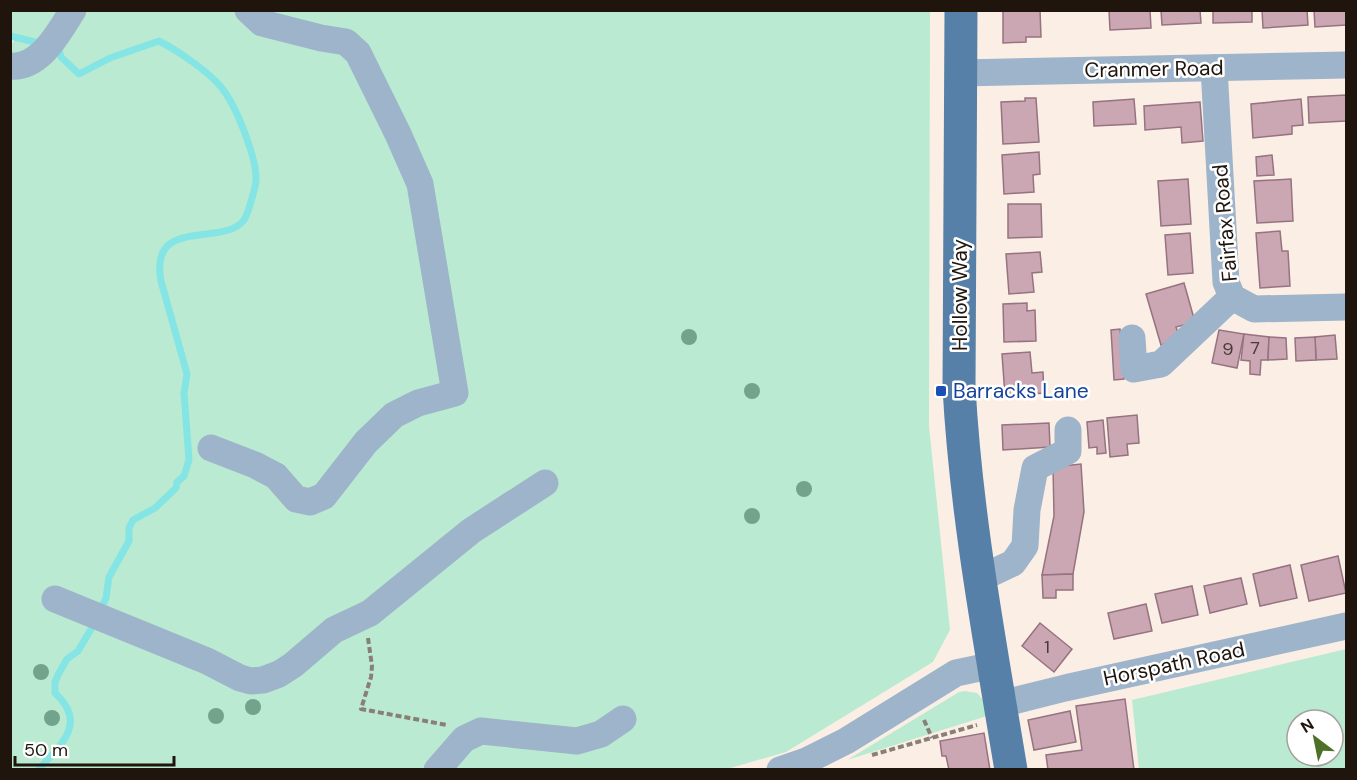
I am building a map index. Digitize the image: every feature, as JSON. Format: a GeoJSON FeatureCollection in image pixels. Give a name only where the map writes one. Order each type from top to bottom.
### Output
{"type":"FeatureCollection","features":[{"type":"Feature","properties":{"kind":"main road","name":"Hollow Way"},"geometry":{"type":"LineString","coordinates":[[961,10],[959,387],[963,450],[979,579],[994,665],[992,714],[1011,770]]}},
{"type":"Feature","properties":{"kind":"street"},"geometry":{"type":"LineString","coordinates":[[10,66],[28,64],[40,55],[73,10]]}},
{"type":"Feature","properties":{"kind":"street"},"geometry":{"type":"LineString","coordinates":[[211,448],[276,476],[296,499],[310,502],[324,495],[366,442],[394,415],[418,403],[455,393],[420,184],[358,53],[346,42],[262,23],[248,10]]}},
{"type":"Feature","properties":{"kind":"street","name":"Cranmer Road"},"geometry":{"type":"LineString","coordinates":[[961,73],[1347,65]]}},
{"type":"Feature","properties":{"kind":"street","name":"Fairfax Road"},"geometry":{"type":"LineString","coordinates":[[1214,68],[1226,282],[1232,297],[1254,309],[1347,307]]}},
{"type":"Feature","properties":{"kind":"street"},"geometry":{"type":"LineString","coordinates":[[1132,338],[1134,369],[1161,364],[1232,297]]}},
{"type":"Feature","properties":{"kind":"street"},"geometry":{"type":"LineString","coordinates":[[979,579],[1013,563],[1025,546],[1027,510],[1035,468],[1068,451],[1068,430]]}},
{"type":"Feature","properties":{"kind":"street"},"geometry":{"type":"LineString","coordinates":[[67,603],[207,661],[240,678],[251,681],[279,674],[334,630],[370,613],[471,531],[545,483]]}},
{"type":"Feature","properties":{"kind":"street","name":"Horspath Road"},"geometry":{"type":"LineString","coordinates":[[992,714],[1077,685],[1347,626]]}},
{"type":"Feature","properties":{"kind":"street"},"geometry":{"type":"LineString","coordinates":[[780,770],[806,761],[846,741],[956,673],[994,665]]}},
{"type":"Feature","properties":{"kind":"street"},"geometry":{"type":"LineString","coordinates":[[437,770],[464,739],[481,731],[577,741],[601,734],[623,718]]}},
{"type":"Feature","properties":{"kind":"path"},"geometry":{"type":"LineString","coordinates":[[370,613],[368,639],[372,666],[371,677],[361,709],[429,720],[470,731],[473,734]]}},
{"type":"Feature","properties":{"kind":"path"},"geometry":{"type":"LineString","coordinates":[[920,712],[932,738]]}},
{"type":"Feature","properties":{"kind":"path"},"geometry":{"type":"LineString","coordinates":[[866,757],[932,738],[992,714]]}},
{"type":"Feature","properties":{"kind":"green space"},"geometry":{"type":"Polygon","coordinates":[[[11,10],[930,11],[929,426],[950,630],[933,662],[786,752],[727,769],[11,769],[10,46],[17,37],[11,34],[11,10]]]}},
{"type":"Feature","properties":{"kind":"green space"},"geometry":{"type":"Polygon","coordinates":[[[1346,649],[1346,769],[1139,769],[1132,700],[1346,649]]]}},
{"type":"Feature","properties":{"kind":"green space"},"geometry":{"type":"Polygon","coordinates":[[[959,692],[977,693],[985,702],[987,716],[847,760],[959,692]]]}},
{"type":"Feature","properties":{"kind":"building"},"geometry":{"type":"Polygon","coordinates":[[[1003,10],[1040,10],[1041,37],[1026,37],[1026,42],[1003,43],[1003,10]]]}},
{"type":"Feature","properties":{"kind":"building"},"geometry":{"type":"Polygon","coordinates":[[[1109,10],[1150,10],[1151,28],[1110,30],[1109,10]]]}},
{"type":"Feature","properties":{"kind":"building"},"geometry":{"type":"Polygon","coordinates":[[[1161,10],[1200,10],[1201,23],[1162,25],[1161,10]]]}},
{"type":"Feature","properties":{"kind":"building"},"geometry":{"type":"Polygon","coordinates":[[[1213,10],[1252,10],[1252,22],[1213,23],[1213,10]]]}},
{"type":"Feature","properties":{"kind":"building"},"geometry":{"type":"Polygon","coordinates":[[[1262,10],[1307,10],[1308,25],[1263,28],[1262,10]]]}},
{"type":"Feature","properties":{"kind":"building"},"geometry":{"type":"Polygon","coordinates":[[[1314,10],[1346,10],[1346,25],[1315,27],[1314,10]]]}},
{"type":"Feature","properties":{"kind":"building"},"geometry":{"type":"Polygon","coordinates":[[[1346,95],[1346,121],[1309,123],[1308,97],[1346,95]]]}},
{"type":"Feature","properties":{"kind":"building"},"geometry":{"type":"Polygon","coordinates":[[[1025,98],[1036,98],[1039,142],[1003,144],[1001,102],[1025,101],[1025,98]]]}},
{"type":"Feature","properties":{"kind":"building"},"geometry":{"type":"Polygon","coordinates":[[[1134,99],[1136,124],[1094,126],[1093,102],[1134,99]]]}},
{"type":"Feature","properties":{"kind":"building"},"geometry":{"type":"Polygon","coordinates":[[[1301,99],[1303,125],[1292,126],[1292,134],[1253,138],[1251,104],[1301,99]]]}},
{"type":"Feature","properties":{"kind":"building"},"geometry":{"type":"Polygon","coordinates":[[[1200,102],[1203,141],[1182,143],[1181,127],[1145,130],[1144,106],[1200,102]]]}},
{"type":"Feature","properties":{"kind":"building"},"geometry":{"type":"Polygon","coordinates":[[[1039,152],[1040,174],[1033,175],[1034,192],[1004,194],[1002,155],[1039,152]]]}},
{"type":"Feature","properties":{"kind":"building"},"geometry":{"type":"Polygon","coordinates":[[[1272,155],[1274,175],[1257,176],[1256,157],[1272,155]]]}},
{"type":"Feature","properties":{"kind":"building"},"geometry":{"type":"Polygon","coordinates":[[[1188,179],[1191,224],[1161,226],[1158,181],[1188,179]]]}},
{"type":"Feature","properties":{"kind":"building"},"geometry":{"type":"Polygon","coordinates":[[[1291,179],[1293,221],[1257,223],[1254,181],[1291,179]]]}},
{"type":"Feature","properties":{"kind":"building"},"geometry":{"type":"Polygon","coordinates":[[[1008,204],[1041,204],[1042,237],[1008,238],[1008,204]]]}},
{"type":"Feature","properties":{"kind":"building"},"geometry":{"type":"Polygon","coordinates":[[[1280,231],[1282,251],[1288,251],[1290,286],[1260,288],[1256,233],[1280,231]]]}},
{"type":"Feature","properties":{"kind":"building"},"geometry":{"type":"Polygon","coordinates":[[[1190,233],[1193,273],[1168,275],[1165,235],[1190,233]]]}},
{"type":"Feature","properties":{"kind":"building"},"geometry":{"type":"Polygon","coordinates":[[[1040,252],[1042,272],[1032,273],[1034,292],[1009,294],[1006,254],[1040,252]]]}},
{"type":"Feature","properties":{"kind":"building"},"geometry":{"type":"Polygon","coordinates":[[[1184,283],[1195,322],[1176,327],[1180,339],[1161,345],[1146,294],[1184,283]]]}},
{"type":"Feature","properties":{"kind":"building"},"geometry":{"type":"Polygon","coordinates":[[[1027,303],[1027,311],[1035,310],[1036,341],[1004,342],[1003,304],[1027,303]]]}},
{"type":"Feature","properties":{"kind":"building"},"geometry":{"type":"Polygon","coordinates":[[[1120,329],[1124,379],[1114,380],[1111,330],[1120,329]]]}},
{"type":"Feature","properties":{"kind":"building"},"geometry":{"type":"Polygon","coordinates":[[[1219,330],[1244,334],[1237,368],[1212,363],[1219,330]]]}},
{"type":"Feature","properties":{"kind":"building"},"geometry":{"type":"Polygon","coordinates":[[[1244,334],[1269,337],[1268,360],[1261,360],[1260,375],[1250,374],[1250,361],[1241,360],[1244,334]]]}},
{"type":"Feature","properties":{"kind":"building"},"geometry":{"type":"Polygon","coordinates":[[[1335,335],[1337,359],[1316,360],[1315,337],[1335,335]]]}},
{"type":"Feature","properties":{"kind":"building"},"geometry":{"type":"Polygon","coordinates":[[[1269,337],[1286,338],[1287,359],[1268,360],[1269,337]]]}},
{"type":"Feature","properties":{"kind":"building"},"geometry":{"type":"Polygon","coordinates":[[[1315,337],[1316,360],[1296,361],[1295,338],[1315,337]]]}},
{"type":"Feature","properties":{"kind":"building"},"geometry":{"type":"Polygon","coordinates":[[[1030,352],[1032,373],[1043,372],[1044,393],[1005,396],[1002,354],[1030,352]]]}},
{"type":"Feature","properties":{"kind":"building"},"geometry":{"type":"Polygon","coordinates":[[[1137,415],[1139,443],[1127,444],[1128,455],[1110,457],[1107,418],[1137,415]]]}},
{"type":"Feature","properties":{"kind":"building"},"geometry":{"type":"Polygon","coordinates":[[[1103,420],[1106,453],[1097,454],[1097,447],[1089,448],[1087,422],[1103,420]]]}},
{"type":"Feature","properties":{"kind":"building"},"geometry":{"type":"Polygon","coordinates":[[[1049,423],[1050,447],[1003,450],[1002,425],[1049,423]]]}},
{"type":"Feature","properties":{"kind":"building"},"geometry":{"type":"Polygon","coordinates":[[[1081,464],[1084,512],[1073,574],[1042,575],[1054,516],[1053,467],[1081,464]]]}},
{"type":"Feature","properties":{"kind":"building"},"geometry":{"type":"Polygon","coordinates":[[[1338,556],[1346,593],[1309,601],[1301,565],[1338,556]]]}},
{"type":"Feature","properties":{"kind":"building"},"geometry":{"type":"Polygon","coordinates":[[[1290,565],[1297,598],[1260,606],[1253,574],[1290,565]]]}},
{"type":"Feature","properties":{"kind":"building"},"geometry":{"type":"Polygon","coordinates":[[[1073,574],[1073,590],[1056,590],[1056,598],[1043,598],[1042,575],[1073,574]]]}},
{"type":"Feature","properties":{"kind":"building"},"geometry":{"type":"Polygon","coordinates":[[[1241,578],[1247,604],[1210,613],[1204,586],[1241,578]]]}},
{"type":"Feature","properties":{"kind":"building"},"geometry":{"type":"Polygon","coordinates":[[[1192,586],[1198,615],[1162,623],[1155,594],[1192,586]]]}},
{"type":"Feature","properties":{"kind":"building"},"geometry":{"type":"Polygon","coordinates":[[[1146,604],[1152,631],[1114,639],[1108,613],[1146,604]]]}},
{"type":"Feature","properties":{"kind":"building"},"geometry":{"type":"Polygon","coordinates":[[[1040,623],[1072,649],[1054,672],[1022,646],[1040,623]]]}},
{"type":"Feature","properties":{"kind":"building"},"geometry":{"type":"Polygon","coordinates":[[[1125,699],[1134,770],[1048,770],[1046,755],[1082,750],[1076,706],[1125,699]]]}},
{"type":"Feature","properties":{"kind":"building"},"geometry":{"type":"Polygon","coordinates":[[[1070,711],[1076,742],[1034,750],[1028,720],[1070,711]]]}},
{"type":"Feature","properties":{"kind":"building"},"geometry":{"type":"Polygon","coordinates":[[[984,733],[990,770],[949,770],[946,756],[942,756],[940,741],[984,733]]]}},
{"type":"Feature","properties":{"kind":"waterway"},"geometry":{"type":"LineString","coordinates":[[10,36],[43,44]]}},
{"type":"Feature","properties":{"kind":"waterway"},"geometry":{"type":"LineString","coordinates":[[56,49],[59,49],[61,57],[79,74],[110,58],[159,41],[175,50],[209,75],[227,95],[245,132],[253,159],[256,181],[244,220],[234,228],[176,240],[166,248],[160,261],[161,281],[187,374],[184,393],[189,460],[184,476],[177,482],[176,488],[155,508],[133,520],[129,528],[129,541],[109,577],[106,598],[100,611]]}},
{"type":"Feature","properties":{"kind":"waterway"},"geometry":{"type":"LineString","coordinates":[[38,770],[62,743],[70,724],[70,714],[55,693],[55,682],[67,659],[78,651],[96,621]]}},
{"type":"Feature","properties":{"kind":"place","name":"Barracks Lane"},"geometry":{"type":"Point","coordinates":[941,391]}}]}
